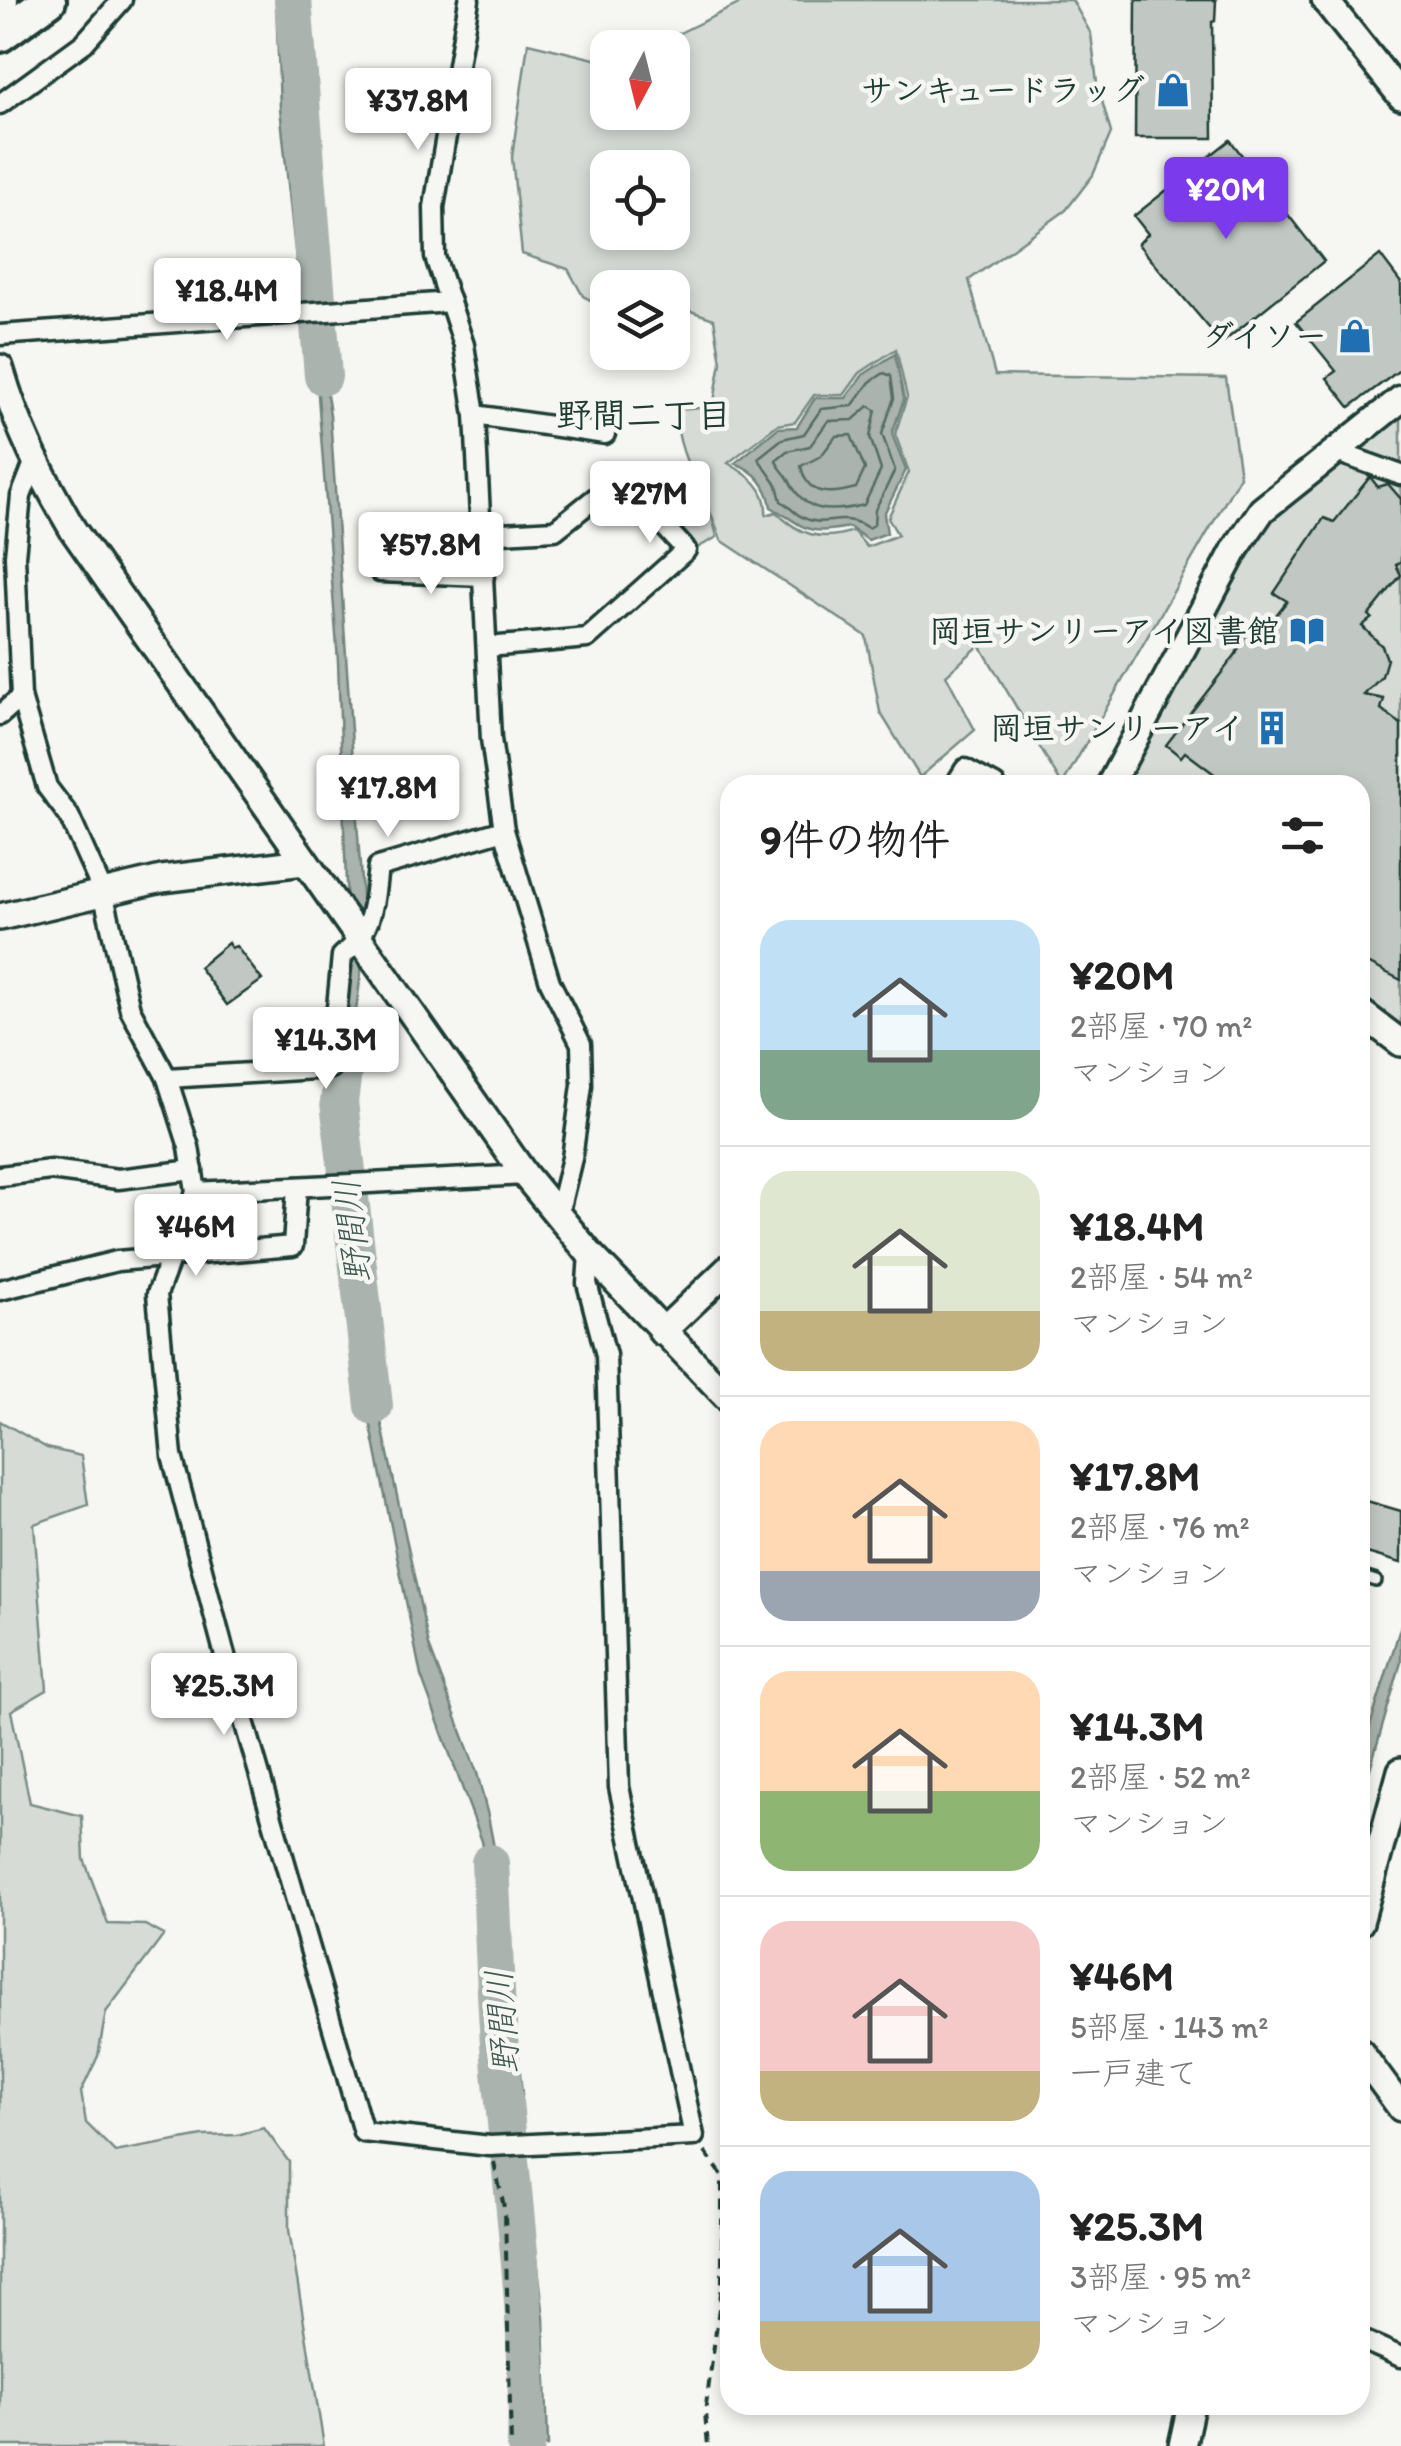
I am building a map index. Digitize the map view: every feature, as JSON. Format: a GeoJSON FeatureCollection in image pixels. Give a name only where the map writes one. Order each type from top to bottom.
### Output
{"type":"FeatureCollection","features":[{"type":"Feature","properties":{"kind":"highway"},"geometry":{"type":"LineString","coordinates":[[0,35],[49,0]]}},
{"type":"Feature","properties":{"kind":"street"},"geometry":{"type":"LineString","coordinates":[[0,104],[84,43],[122,0]]}},
{"type":"Feature","properties":{"kind":"street"},"geometry":{"type":"LineString","coordinates":[[469,0],[434,207],[435,257],[464,345],[475,416],[484,534],[491,739],[504,830],[550,982],[581,1044],[582,1085],[575,1140],[558,1214]]}},
{"type":"Feature","properties":{"kind":"street"},"geometry":{"type":"LineString","coordinates":[[1325,0],[1401,96]]}},
{"type":"Feature","properties":{"kind":"street"},"geometry":{"type":"LineString","coordinates":[[0,335],[450,302]]}},
{"type":"Feature","properties":{"kind":"street"},"geometry":{"type":"LineString","coordinates":[[0,368],[14,418],[34,463],[83,545],[304,862],[525,1175],[589,1253],[720,1390]]}},
{"type":"Feature","properties":{"kind":"street"},"geometry":{"type":"LineString","coordinates":[[1115,775],[1236,548],[1262,510],[1401,400]]}},
{"type":"Feature","properties":{"kind":"street"},"geometry":{"type":"LineString","coordinates":[[475,416],[605,434]]}},
{"type":"Feature","properties":{"kind":"street"},"geometry":{"type":"LineString","coordinates":[[1334,451],[1401,475]]}},
{"type":"Feature","properties":{"kind":"street"},"geometry":{"type":"LineString","coordinates":[[34,463],[20,496],[15,556],[21,697],[47,787],[70,816],[103,892],[130,1009],[168,1078],[192,1170],[196,1192],[157,1294],[172,1456],[224,1652],[363,2132],[490,2146],[694,2136],[618,1788],[606,1355],[587,1283],[589,1253]]}},
{"type":"Feature","properties":{"kind":"street"},"geometry":{"type":"LineString","coordinates":[[484,534],[555,530],[570,522],[614,483],[626,484],[686,550],[587,638],[488,647]]}},
{"type":"Feature","properties":{"kind":"street"},"geometry":{"type":"LineString","coordinates":[[380,572],[484,576]]}},
{"type":"Feature","properties":{"kind":"street"},"geometry":{"type":"LineString","coordinates":[[0,715],[21,697]]}},
{"type":"Feature","properties":{"kind":"street"},"geometry":{"type":"LineString","coordinates":[[168,1078],[330,1068],[342,956],[361,940],[371,918],[378,868],[504,830]]}},
{"type":"Feature","properties":{"kind":"street"},"geometry":{"type":"LineString","coordinates":[[0,917],[162,880],[304,862]]}},
{"type":"Feature","properties":{"kind":"street"},"geometry":{"type":"LineString","coordinates":[[1370,1020],[1401,1043]]}},
{"type":"Feature","properties":{"kind":"street"},"geometry":{"type":"LineString","coordinates":[[0,1176],[51,1170],[118,1178],[192,1170]]}},
{"type":"Feature","properties":{"kind":"street"},"geometry":{"type":"LineString","coordinates":[[196,1192],[525,1175]]}},
{"type":"Feature","properties":{"kind":"street"},"geometry":{"type":"LineString","coordinates":[[0,1290],[117,1261],[293,1246],[297,1187]]}},
{"type":"Feature","properties":{"kind":"street"},"geometry":{"type":"LineString","coordinates":[[662,1332],[720,1277]]}},
{"type":"Feature","properties":{"kind":"street"},"geometry":{"type":"LineString","coordinates":[[1370,1885],[1401,1772]]}},
{"type":"Feature","properties":{"kind":"street"},"geometry":{"type":"LineString","coordinates":[[1370,2066],[1401,2108]]}},
{"type":"Feature","properties":{"kind":"street"},"geometry":{"type":"LineString","coordinates":[[1370,2343],[1401,2358]]}},
{"type":"Feature","properties":{"kind":"street"},"geometry":{"type":"LineString","coordinates":[[1182,2446],[1189,2415]]}},
{"type":"Feature","properties":{"kind":"lane"},"geometry":{"type":"LineString","coordinates":[[1370,1579],[1376,1581]]}},
{"type":"Feature","properties":{"kind":"path"},"geometry":{"type":"LineString","coordinates":[[694,2136],[720,2172]]}},
{"type":"Feature","properties":{"kind":"path"},"geometry":{"type":"LineString","coordinates":[[490,2146],[504,2212],[511,2446]]}},
{"type":"Feature","properties":{"kind":"path"},"geometry":{"type":"LineString","coordinates":[[708,2446],[705,2413],[720,2301]]}},
{"type":"Feature","properties":{"kind":"shaded area"},"geometry":{"type":"Polygon","coordinates":[[[747,0],[1072,0],[1091,34],[1097,83],[1111,133],[1093,175],[1066,210],[969,280],[995,375],[1226,378],[1240,476],[1068,775],[1056,775],[980,645],[946,675],[975,730],[919,775],[880,712],[866,636],[721,540],[677,428],[676,410],[713,407],[721,362],[714,319],[690,311],[690,270],[590,270],[590,300],[583,296],[568,269],[522,254],[512,157],[528,43],[590,58],[590,130],[690,130],[690,30],[686,30],[747,0]],[[896,349],[860,373],[844,395],[814,395],[795,422],[777,425],[728,463],[760,489],[766,515],[776,512],[802,531],[821,536],[853,531],[867,547],[898,535],[888,518],[909,472],[895,434],[907,397],[896,349]]]}},
{"type":"Feature","properties":{"kind":"shaded area","name":"岡垣サンリーアイ"},"geometry":{"type":"Polygon","coordinates":[[[1401,414],[1401,1030],[1370,1007],[1370,775],[1128,775],[1259,535],[1275,514],[1401,414]]]}},
{"type":"Feature","properties":{"kind":"shaded area"},"geometry":{"type":"Polygon","coordinates":[[[687,472],[712,517],[717,537],[697,548],[655,503],[687,472]]]}},
{"type":"Feature","properties":{"kind":"shaded area"},"geometry":{"type":"Polygon","coordinates":[[[0,1421],[47,1448],[81,1456],[88,1505],[34,1524],[47,1690],[11,1711],[30,1803],[82,1816],[84,1859],[108,1924],[145,1925],[164,1935],[106,2012],[98,2056],[81,2092],[86,2123],[115,2152],[264,2128],[289,2162],[289,2230],[324,2446],[0,2446],[0,1421]]]}},
{"type":"Feature","properties":{"kind":"water","name":"野間川"},"geometry":{"type":"Polygon","coordinates":[[[276,0],[287,0],[311,285],[330,415],[362,896],[361,973],[347,1080],[355,1198],[354,1262],[362,1332],[429,1646],[477,1773],[503,1895],[522,2094],[521,2123],[544,2318],[548,2446],[535,2446],[529,2299],[512,2165],[498,1945],[482,1841],[421,1676],[350,1321],[339,1126],[349,966],[338,661],[317,382],[298,279],[280,108],[276,0]]]}},
{"type":"Feature","properties":{"kind":"water"},"geometry":{"type":"Polygon","coordinates":[[[895,354],[904,399],[892,434],[906,470],[884,514],[887,533],[868,540],[849,527],[814,530],[771,507],[760,480],[735,463],[778,428],[797,427],[815,398],[846,398],[863,375],[895,354]]]}},
{"type":"Feature","properties":{"kind":"water"},"geometry":{"type":"Polygon","coordinates":[[[1401,1625],[1401,1662],[1370,1769],[1370,1726],[1401,1625]]]}},
{"type":"Feature","properties":{"kind":"building","name":"サンキュードラッグ"},"geometry":{"type":"Polygon","coordinates":[[[1136,0],[1216,0],[1212,22],[1213,138],[1135,138],[1136,0]]]}},
{"type":"Feature","properties":{"kind":"building"},"geometry":{"type":"Polygon","coordinates":[[[1230,140],[1324,261],[1222,343],[1138,244],[1148,234],[1134,216],[1230,140]]]}},
{"type":"Feature","properties":{"kind":"building","name":"ダイソー"},"geometry":{"type":"Polygon","coordinates":[[[1380,255],[1401,283],[1401,369],[1350,407],[1327,378],[1336,371],[1296,322],[1380,255]]]}},
{"type":"Feature","properties":{"kind":"building","name":"岡垣サンリーアイ"},"geometry":{"type":"Polygon","coordinates":[[[1370,477],[1378,487],[1388,484],[1401,499],[1401,561],[1396,565],[1401,575],[1369,615],[1372,618],[1362,626],[1382,646],[1387,659],[1382,676],[1364,695],[1384,699],[1381,709],[1401,724],[1401,980],[1370,964],[1370,775],[1216,775],[1185,752],[1181,757],[1166,745],[1236,654],[1243,638],[1258,626],[1270,623],[1287,601],[1274,593],[1324,518],[1334,522],[1370,477]]]}},
{"type":"Feature","properties":{"kind":"building"},"geometry":{"type":"Polygon","coordinates":[[[228,943],[231,948],[236,946],[262,980],[227,1005],[199,967],[228,943]]]}},
{"type":"Feature","properties":{"kind":"building"},"geometry":{"type":"Polygon","coordinates":[[[1370,1502],[1401,1511],[1401,1563],[1370,1554],[1370,1502]]]}},
{"type":"Feature","properties":{"kind":"waterway","name":"野間川"},"geometry":{"type":"LineString","coordinates":[[293,0],[323,376]]}},
{"type":"Feature","properties":{"kind":"waterway","name":"野間川"},"geometry":{"type":"LineString","coordinates":[[346,1049],[339,1102],[374,1406]]}},
{"type":"Feature","properties":{"kind":"waterway","name":"野間川"},"geometry":{"type":"LineString","coordinates":[[490,1863],[499,2044],[526,2352],[526,2446]]}},
{"type":"Feature","properties":{"kind":"place","name":"サンキュードラッグ"},"geometry":{"type":"Point","coordinates":[1173,90]}},
{"type":"Feature","properties":{"kind":"place","name":"ダイソー"},"geometry":{"type":"Point","coordinates":[1355,336]}},
{"type":"Feature","properties":{"kind":"place","name":"岡垣サンリーアイ図書館"},"geometry":{"type":"Point","coordinates":[1307,631]}},
{"type":"Feature","properties":{"kind":"place","name":"岡垣サンリーアイ"},"geometry":{"type":"Point","coordinates":[1272,728]}},
{"type":"Feature","properties":{"kind":"district","name":"野間二丁目"},"geometry":{"type":"Point","coordinates":[644,415]}}]}
